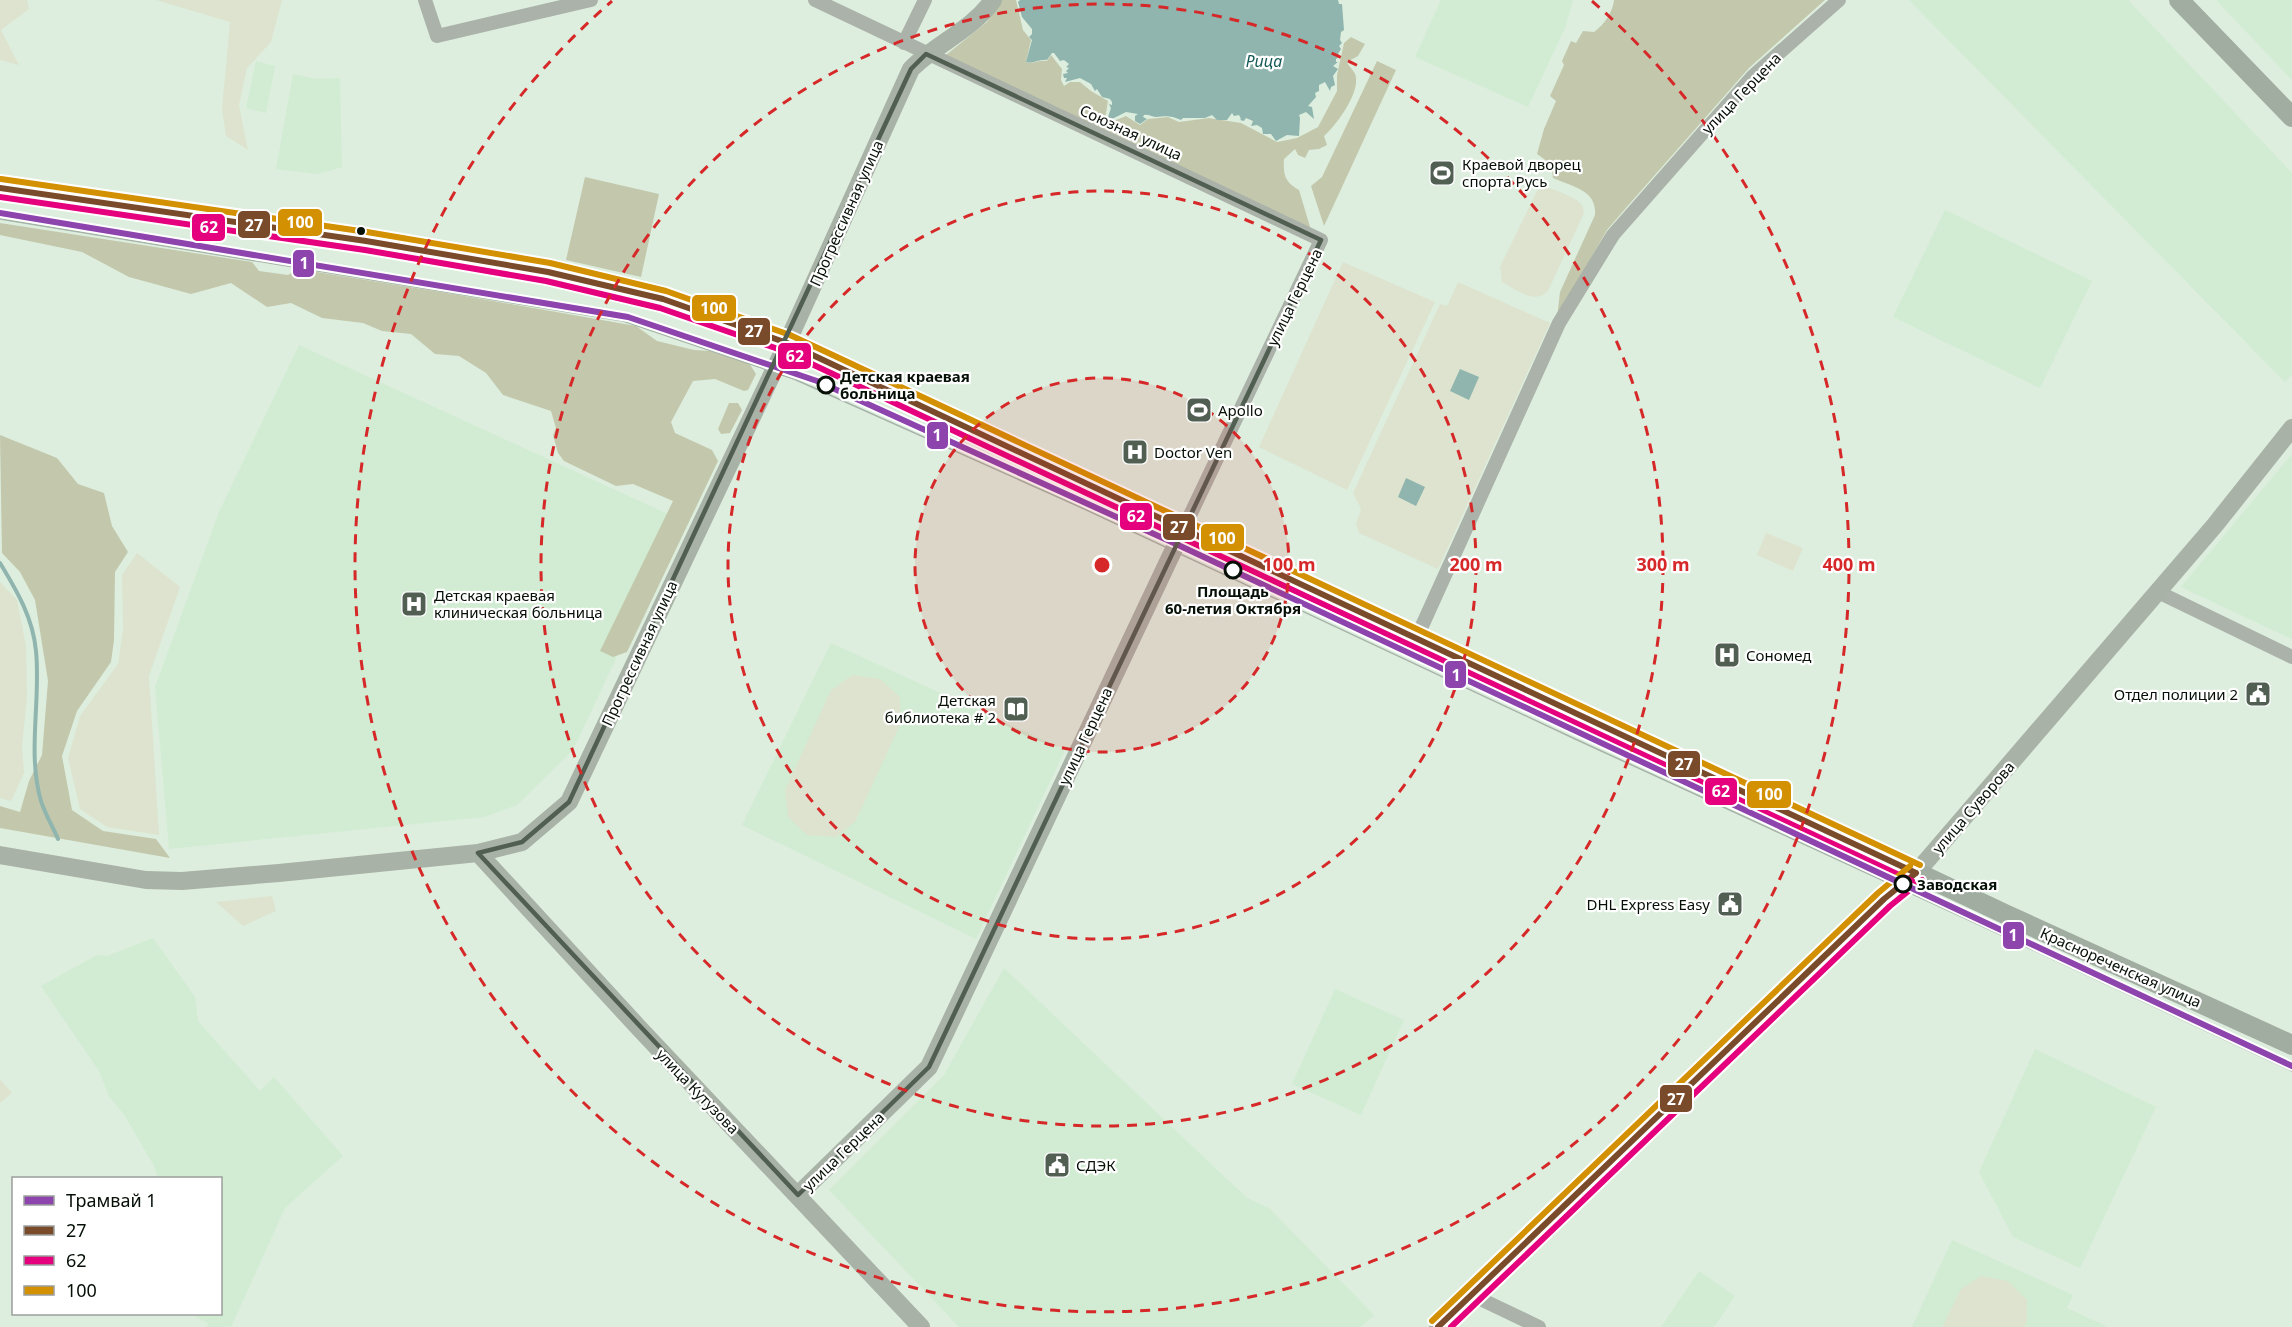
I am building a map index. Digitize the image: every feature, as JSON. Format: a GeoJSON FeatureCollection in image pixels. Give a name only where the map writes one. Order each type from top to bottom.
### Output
{"type":"FeatureCollection","features":[{"type":"Feature","properties":{"kind":"main road"},"geometry":{"type":"LineString","coordinates":[[2179,0],[2292,117]]}},
{"type":"Feature","properties":{"kind":"main road","name":"Краснореченская улица"},"geometry":{"type":"LineString","coordinates":[[0,188],[366,240],[548,272],[663,299],[787,344],[1417,637],[1916,873],[2292,1045]]}},
{"type":"Feature","properties":{"kind":"street"},"geometry":{"type":"LineString","coordinates":[[425,0],[437,36],[589,0]]}},
{"type":"Feature","properties":{"kind":"street","name":"Союзная улица"},"geometry":{"type":"LineString","coordinates":[[815,0],[1321,240]]}},
{"type":"Feature","properties":{"kind":"street"},"geometry":{"type":"LineString","coordinates":[[904,43],[925,0]]}},
{"type":"Feature","properties":{"kind":"street","name":"Прогрессивная улица"},"geometry":{"type":"LineString","coordinates":[[0,855],[123,876],[182,881],[478,853],[522,842],[569,802],[787,344],[911,69],[926,54],[963,31],[981,15],[993,0]]}},
{"type":"Feature","properties":{"kind":"street","name":"улица Герцена"},"geometry":{"type":"LineString","coordinates":[[1417,637],[1559,323],[1613,235],[1752,76],[1839,0]]}},
{"type":"Feature","properties":{"kind":"street","name":"улица Герцена"},"geometry":{"type":"LineString","coordinates":[[798,1195],[929,1067],[1321,240]]}},
{"type":"Feature","properties":{"kind":"street","name":"улица Суворова"},"geometry":{"type":"LineString","coordinates":[[1438,1327],[1884,899],[1916,873],[2215,525],[2292,428]]}},
{"type":"Feature","properties":{"kind":"street"},"geometry":{"type":"LineString","coordinates":[[2158,592],[2292,657]]}},
{"type":"Feature","properties":{"kind":"street","name":"улица Кутузова"},"geometry":{"type":"LineString","coordinates":[[478,853],[639,1028],[921,1327]]}},
{"type":"Feature","properties":{"kind":"street"},"geometry":{"type":"LineString","coordinates":[[1472,1295],[1539,1327]]}},
{"type":"Feature","properties":{"kind":"highlighted area"},"geometry":{"type":"Polygon","coordinates":[[[926,54],[1321,240],[929,1067],[798,1195],[478,853],[522,842],[569,802],[911,69],[926,54]]]}},
{"type":"Feature","properties":{"kind":"shaded area"},"geometry":{"type":"Polygon","coordinates":[[[0,0],[27,0],[29,9],[1,30],[19,65],[0,60],[0,0]]]}},
{"type":"Feature","properties":{"kind":"shaded area"},"geometry":{"type":"Polygon","coordinates":[[[156,0],[282,0],[271,42],[247,68],[239,105],[248,150],[226,136],[222,109],[230,22],[156,0]]]}},
{"type":"Feature","properties":{"kind":"shaded area"},"geometry":{"type":"Polygon","coordinates":[[[1002,0],[1016,0],[1023,30],[1031,40],[1026,62],[1047,61],[1051,55],[1062,69],[1061,80],[1064,86],[1070,82],[1080,82],[1108,101],[1105,119],[1111,122],[1126,116],[1140,125],[1148,119],[1168,117],[1179,122],[1209,118],[1241,123],[1277,142],[1297,138],[1318,127],[1337,91],[1337,75],[1344,43],[1351,37],[1365,44],[1358,56],[1347,62],[1356,76],[1356,85],[1345,110],[1324,136],[1327,145],[1309,150],[1305,158],[1298,155],[1295,149],[1284,159],[1286,178],[1299,190],[1311,230],[946,55],[987,22],[1002,0]]]}},
{"type":"Feature","properties":{"kind":"shaded area"},"geometry":{"type":"Polygon","coordinates":[[[1441,0],[1573,0],[1565,28],[1528,107],[1415,57],[1441,0]]]}},
{"type":"Feature","properties":{"kind":"shaded area"},"geometry":{"type":"Polygon","coordinates":[[[1614,0],[1825,0],[1749,68],[1607,230],[1557,318],[1560,292],[1595,215],[1595,207],[1592,200],[1582,190],[1553,178],[1551,164],[1537,154],[1544,129],[1556,101],[1550,96],[1564,65],[1562,61],[1571,41],[1576,43],[1583,31],[1594,32],[1598,29],[1610,14],[1614,0]]]}},
{"type":"Feature","properties":{"kind":"shaded area"},"geometry":{"type":"Polygon","coordinates":[[[1909,0],[2128,0],[2292,173],[2292,374],[2285,382],[1909,0]]]}},
{"type":"Feature","properties":{"kind":"shaded area"},"geometry":{"type":"Polygon","coordinates":[[[2216,0],[2292,0],[2292,80],[2216,0]]]}},
{"type":"Feature","properties":{"kind":"shaded area"},"geometry":{"type":"Polygon","coordinates":[[[256,61],[275,66],[266,113],[246,108],[256,61]]]}},
{"type":"Feature","properties":{"kind":"shaded area"},"geometry":{"type":"Polygon","coordinates":[[[1377,61],[1396,70],[1324,226],[1311,186],[1322,177],[1377,61]]]}},
{"type":"Feature","properties":{"kind":"shaded area"},"geometry":{"type":"Polygon","coordinates":[[[293,74],[316,79],[340,78],[342,167],[318,174],[276,169],[293,74]]]}},
{"type":"Feature","properties":{"kind":"shaded area"},"geometry":{"type":"Polygon","coordinates":[[[585,177],[659,194],[641,277],[566,260],[585,177]]]}},
{"type":"Feature","properties":{"kind":"shaded area"},"geometry":{"type":"Polygon","coordinates":[[[1542,187],[1575,199],[1582,205],[1584,212],[1548,291],[1537,297],[1525,295],[1502,282],[1500,267],[1537,191],[1542,187]]]}},
{"type":"Feature","properties":{"kind":"shaded area"},"geometry":{"type":"Polygon","coordinates":[[[1945,210],[2092,281],[2040,388],[1893,317],[1945,210]]]}},
{"type":"Feature","properties":{"kind":"shaded area"},"geometry":{"type":"Polygon","coordinates":[[[0,223],[252,262],[259,271],[288,275],[298,269],[636,326],[657,341],[694,350],[710,351],[749,363],[756,374],[748,390],[744,391],[715,379],[693,381],[671,422],[675,433],[712,450],[718,461],[627,652],[613,657],[600,651],[673,501],[633,484],[616,486],[564,461],[558,453],[553,435],[556,428],[551,411],[503,395],[486,373],[459,356],[435,354],[411,334],[382,331],[363,323],[322,318],[291,303],[267,307],[231,283],[191,294],[129,277],[82,252],[0,235],[0,223]]]}},
{"type":"Feature","properties":{"kind":"shaded area"},"geometry":{"type":"Polygon","coordinates":[[[1343,262],[1435,302],[1347,490],[1259,447],[1343,262]]]}},
{"type":"Feature","properties":{"kind":"shaded area"},"geometry":{"type":"Polygon","coordinates":[[[1458,282],[1550,323],[1438,569],[1359,533],[1356,524],[1361,509],[1353,493],[1440,304],[1447,306],[1458,282]]]}},
{"type":"Feature","properties":{"kind":"shaded area","name":"Детская краевая клиническая больница"},"geometry":{"type":"Polygon","coordinates":[[[299,345],[681,520],[573,750],[517,805],[484,817],[169,849],[155,687],[219,512],[299,345]]]}},
{"type":"Feature","properties":{"kind":"shaded area"},"geometry":{"type":"Polygon","coordinates":[[[729,403],[738,403],[742,410],[730,433],[721,434],[718,429],[729,403]]]}},
{"type":"Feature","properties":{"kind":"shaded area"},"geometry":{"type":"Polygon","coordinates":[[[0,435],[57,458],[78,484],[104,493],[112,526],[128,552],[115,572],[114,640],[111,662],[77,711],[62,756],[72,810],[103,831],[156,839],[170,858],[0,828],[0,806],[20,812],[29,781],[42,755],[48,681],[35,600],[20,572],[2,553],[0,435]]]}},
{"type":"Feature","properties":{"kind":"shaded area"},"geometry":{"type":"Polygon","coordinates":[[[2292,454],[2292,639],[2181,587],[2292,454]]]}},
{"type":"Feature","properties":{"kind":"shaded area"},"geometry":{"type":"Polygon","coordinates":[[[1766,533],[1803,548],[1793,571],[1757,555],[1766,533]]]}},
{"type":"Feature","properties":{"kind":"shaded area"},"geometry":{"type":"Polygon","coordinates":[[[137,553],[180,587],[149,676],[159,835],[107,827],[80,809],[68,758],[80,716],[118,664],[123,630],[122,575],[137,553]]]}},
{"type":"Feature","properties":{"kind":"shaded area"},"geometry":{"type":"Polygon","coordinates":[[[0,582],[17,600],[26,646],[27,697],[22,747],[24,773],[11,801],[0,798],[0,582]]]}},
{"type":"Feature","properties":{"kind":"shaded area"},"geometry":{"type":"Polygon","coordinates":[[[831,643],[1065,750],[976,939],[742,825],[831,643]]]}},
{"type":"Feature","properties":{"kind":"shaded area"},"geometry":{"type":"Polygon","coordinates":[[[853,675],[880,679],[900,697],[901,723],[855,822],[836,837],[807,835],[788,817],[785,790],[831,690],[853,675]]]}},
{"type":"Feature","properties":{"kind":"shaded area"},"geometry":{"type":"Polygon","coordinates":[[[272,896],[276,911],[243,926],[216,902],[272,896]]]}},
{"type":"Feature","properties":{"kind":"shaded area"},"geometry":{"type":"Polygon","coordinates":[[[153,938],[195,997],[198,1021],[260,1091],[274,1077],[343,1156],[285,1208],[231,1327],[207,1327],[208,1323],[195,1315],[222,1315],[222,1177],[158,1177],[153,1164],[125,1116],[109,1096],[99,1071],[41,986],[97,955],[107,956],[153,938]]]}},
{"type":"Feature","properties":{"kind":"shaded area"},"geometry":{"type":"Polygon","coordinates":[[[1004,968],[1247,1198],[1269,1208],[1374,1315],[1361,1327],[959,1327],[829,1190],[944,1075],[1004,968]]]}},
{"type":"Feature","properties":{"kind":"shaded area"},"geometry":{"type":"Polygon","coordinates":[[[1335,989],[1404,1020],[1361,1115],[1292,1084],[1335,989]]]}},
{"type":"Feature","properties":{"kind":"shaded area"},"geometry":{"type":"Polygon","coordinates":[[[2035,1049],[2156,1107],[2080,1268],[2013,1237],[1979,1172],[2035,1049]]]}},
{"type":"Feature","properties":{"kind":"shaded area"},"geometry":{"type":"Polygon","coordinates":[[[0,1079],[12,1093],[0,1103],[0,1079]]]}},
{"type":"Feature","properties":{"kind":"shaded area"},"geometry":{"type":"Polygon","coordinates":[[[1952,1240],[2073,1295],[2067,1308],[2108,1327],[1912,1327],[1952,1240]]]}},
{"type":"Feature","properties":{"kind":"shaded area"},"geometry":{"type":"Polygon","coordinates":[[[1699,1271],[1735,1296],[1714,1327],[1661,1327],[1699,1271]]]}},
{"type":"Feature","properties":{"kind":"shaded area"},"geometry":{"type":"Polygon","coordinates":[[[1981,1276],[2008,1281],[2027,1300],[2027,1321],[2024,1327],[1942,1327],[1961,1289],[1981,1276]]]}},
{"type":"Feature","properties":{"kind":"water","name":"Рица"},"geometry":{"type":"Polygon","coordinates":[[[1020,0],[1338,0],[1339,4],[1342,4],[1344,30],[1341,32],[1342,43],[1338,54],[1340,56],[1336,59],[1338,62],[1333,66],[1338,69],[1333,76],[1335,85],[1330,91],[1325,82],[1319,85],[1319,91],[1315,93],[1316,97],[1308,106],[1312,107],[1314,119],[1306,112],[1299,115],[1299,136],[1287,135],[1276,141],[1271,134],[1263,134],[1262,128],[1257,125],[1251,126],[1253,121],[1246,118],[1244,121],[1240,120],[1239,115],[1234,116],[1232,113],[1227,120],[1217,120],[1212,115],[1205,118],[1183,118],[1181,120],[1165,116],[1144,115],[1143,117],[1147,119],[1140,124],[1135,121],[1135,116],[1138,114],[1126,112],[1112,119],[1108,117],[1111,108],[1109,104],[1112,105],[1110,99],[1102,97],[1097,89],[1095,91],[1091,84],[1080,78],[1065,82],[1067,78],[1064,78],[1063,74],[1068,73],[1066,71],[1069,68],[1066,67],[1069,64],[1064,60],[1060,61],[1054,53],[1047,60],[1026,62],[1032,40],[1029,37],[1032,29],[1022,17],[1018,2],[1020,0]]]}},
{"type":"Feature","properties":{"kind":"water"},"geometry":{"type":"Polygon","coordinates":[[[1460,369],[1479,377],[1469,400],[1450,391],[1460,369]]]}},
{"type":"Feature","properties":{"kind":"water"},"geometry":{"type":"Polygon","coordinates":[[[1406,478],[1425,487],[1416,506],[1398,497],[1406,478]]]}},
{"type":"Feature","properties":{"kind":"waterway"},"geometry":{"type":"LineString","coordinates":[[0,563],[32,627],[37,670],[35,745],[37,783],[41,801],[58,839]]}},
{"type":"Feature","properties":{"kind":"tram line","name":"1"},"geometry":{"type":"LineString","coordinates":[[0,213],[628,317],[817,381],[1176,544],[2292,1066]]}},
{"type":"Feature","properties":{"kind":"tram line"},"geometry":{"type":"LineString","coordinates":[[0,219],[623,321],[794,379],[1080,507],[2292,1071]]}},
{"type":"Feature","properties":{"kind":"transit line","name":"100"},"geometry":{"type":"LineString","coordinates":[[1,179],[367,232],[550,263],[666,291],[790,335],[1920,865]]}},
{"type":"Feature","properties":{"kind":"transit line","name":"27"},"geometry":{"type":"LineString","coordinates":[[0,188],[366,241],[548,272],[663,299],[787,343],[1916,873]]}},
{"type":"Feature","properties":{"kind":"transit line","name":"62"},"geometry":{"type":"LineString","coordinates":[[0,197],[365,250],[546,281],[660,308],[784,351],[1912,881]]}},
{"type":"Feature","properties":{"kind":"transit line","name":"100"},"geometry":{"type":"LineString","coordinates":[[1432,1321],[1878,893],[1910,866]]}},
{"type":"Feature","properties":{"kind":"transit line","name":"27"},"geometry":{"type":"LineString","coordinates":[[1438,1327],[1884,899],[1916,873]]}},
{"type":"Feature","properties":{"kind":"transit line","name":"62"},"geometry":{"type":"LineString","coordinates":[[1451,1327],[1890,906],[1922,880]]}},
{"type":"Feature","properties":{"kind":"place","name":"Краевой дворец спорта Русь"},"geometry":{"type":"Point","coordinates":[1442,173]}},
{"type":"Feature","properties":{"kind":"place","name":"Детская краевая больница"},"geometry":{"type":"Point","coordinates":[826,385]}},
{"type":"Feature","properties":{"kind":"place","name":"Apollo"},"geometry":{"type":"Point","coordinates":[1199,410]}},
{"type":"Feature","properties":{"kind":"place","name":"Doctor Ven"},"geometry":{"type":"Point","coordinates":[1135,452]}},
{"type":"Feature","properties":{"kind":"place","name":"Площадь 60-летия Октября"},"geometry":{"type":"Point","coordinates":[1233,570]}},
{"type":"Feature","properties":{"kind":"place","name":"Детская краевая клиническая больница"},"geometry":{"type":"Point","coordinates":[414,604]}},
{"type":"Feature","properties":{"kind":"place","name":"Сономед"},"geometry":{"type":"Point","coordinates":[1727,655]}},
{"type":"Feature","properties":{"kind":"place","name":"Отдел полиции 2"},"geometry":{"type":"Point","coordinates":[2258,694]}},
{"type":"Feature","properties":{"kind":"place","name":"Детская библиотека # 2"},"geometry":{"type":"Point","coordinates":[1016,709]}},
{"type":"Feature","properties":{"kind":"place","name":"Заводская"},"geometry":{"type":"Point","coordinates":[1903,884]}},
{"type":"Feature","properties":{"kind":"place","name":"DHL Express Easy"},"geometry":{"type":"Point","coordinates":[1730,904]}},
{"type":"Feature","properties":{"kind":"place","name":"СДЭК"},"geometry":{"type":"Point","coordinates":[1057,1165]}}]}
